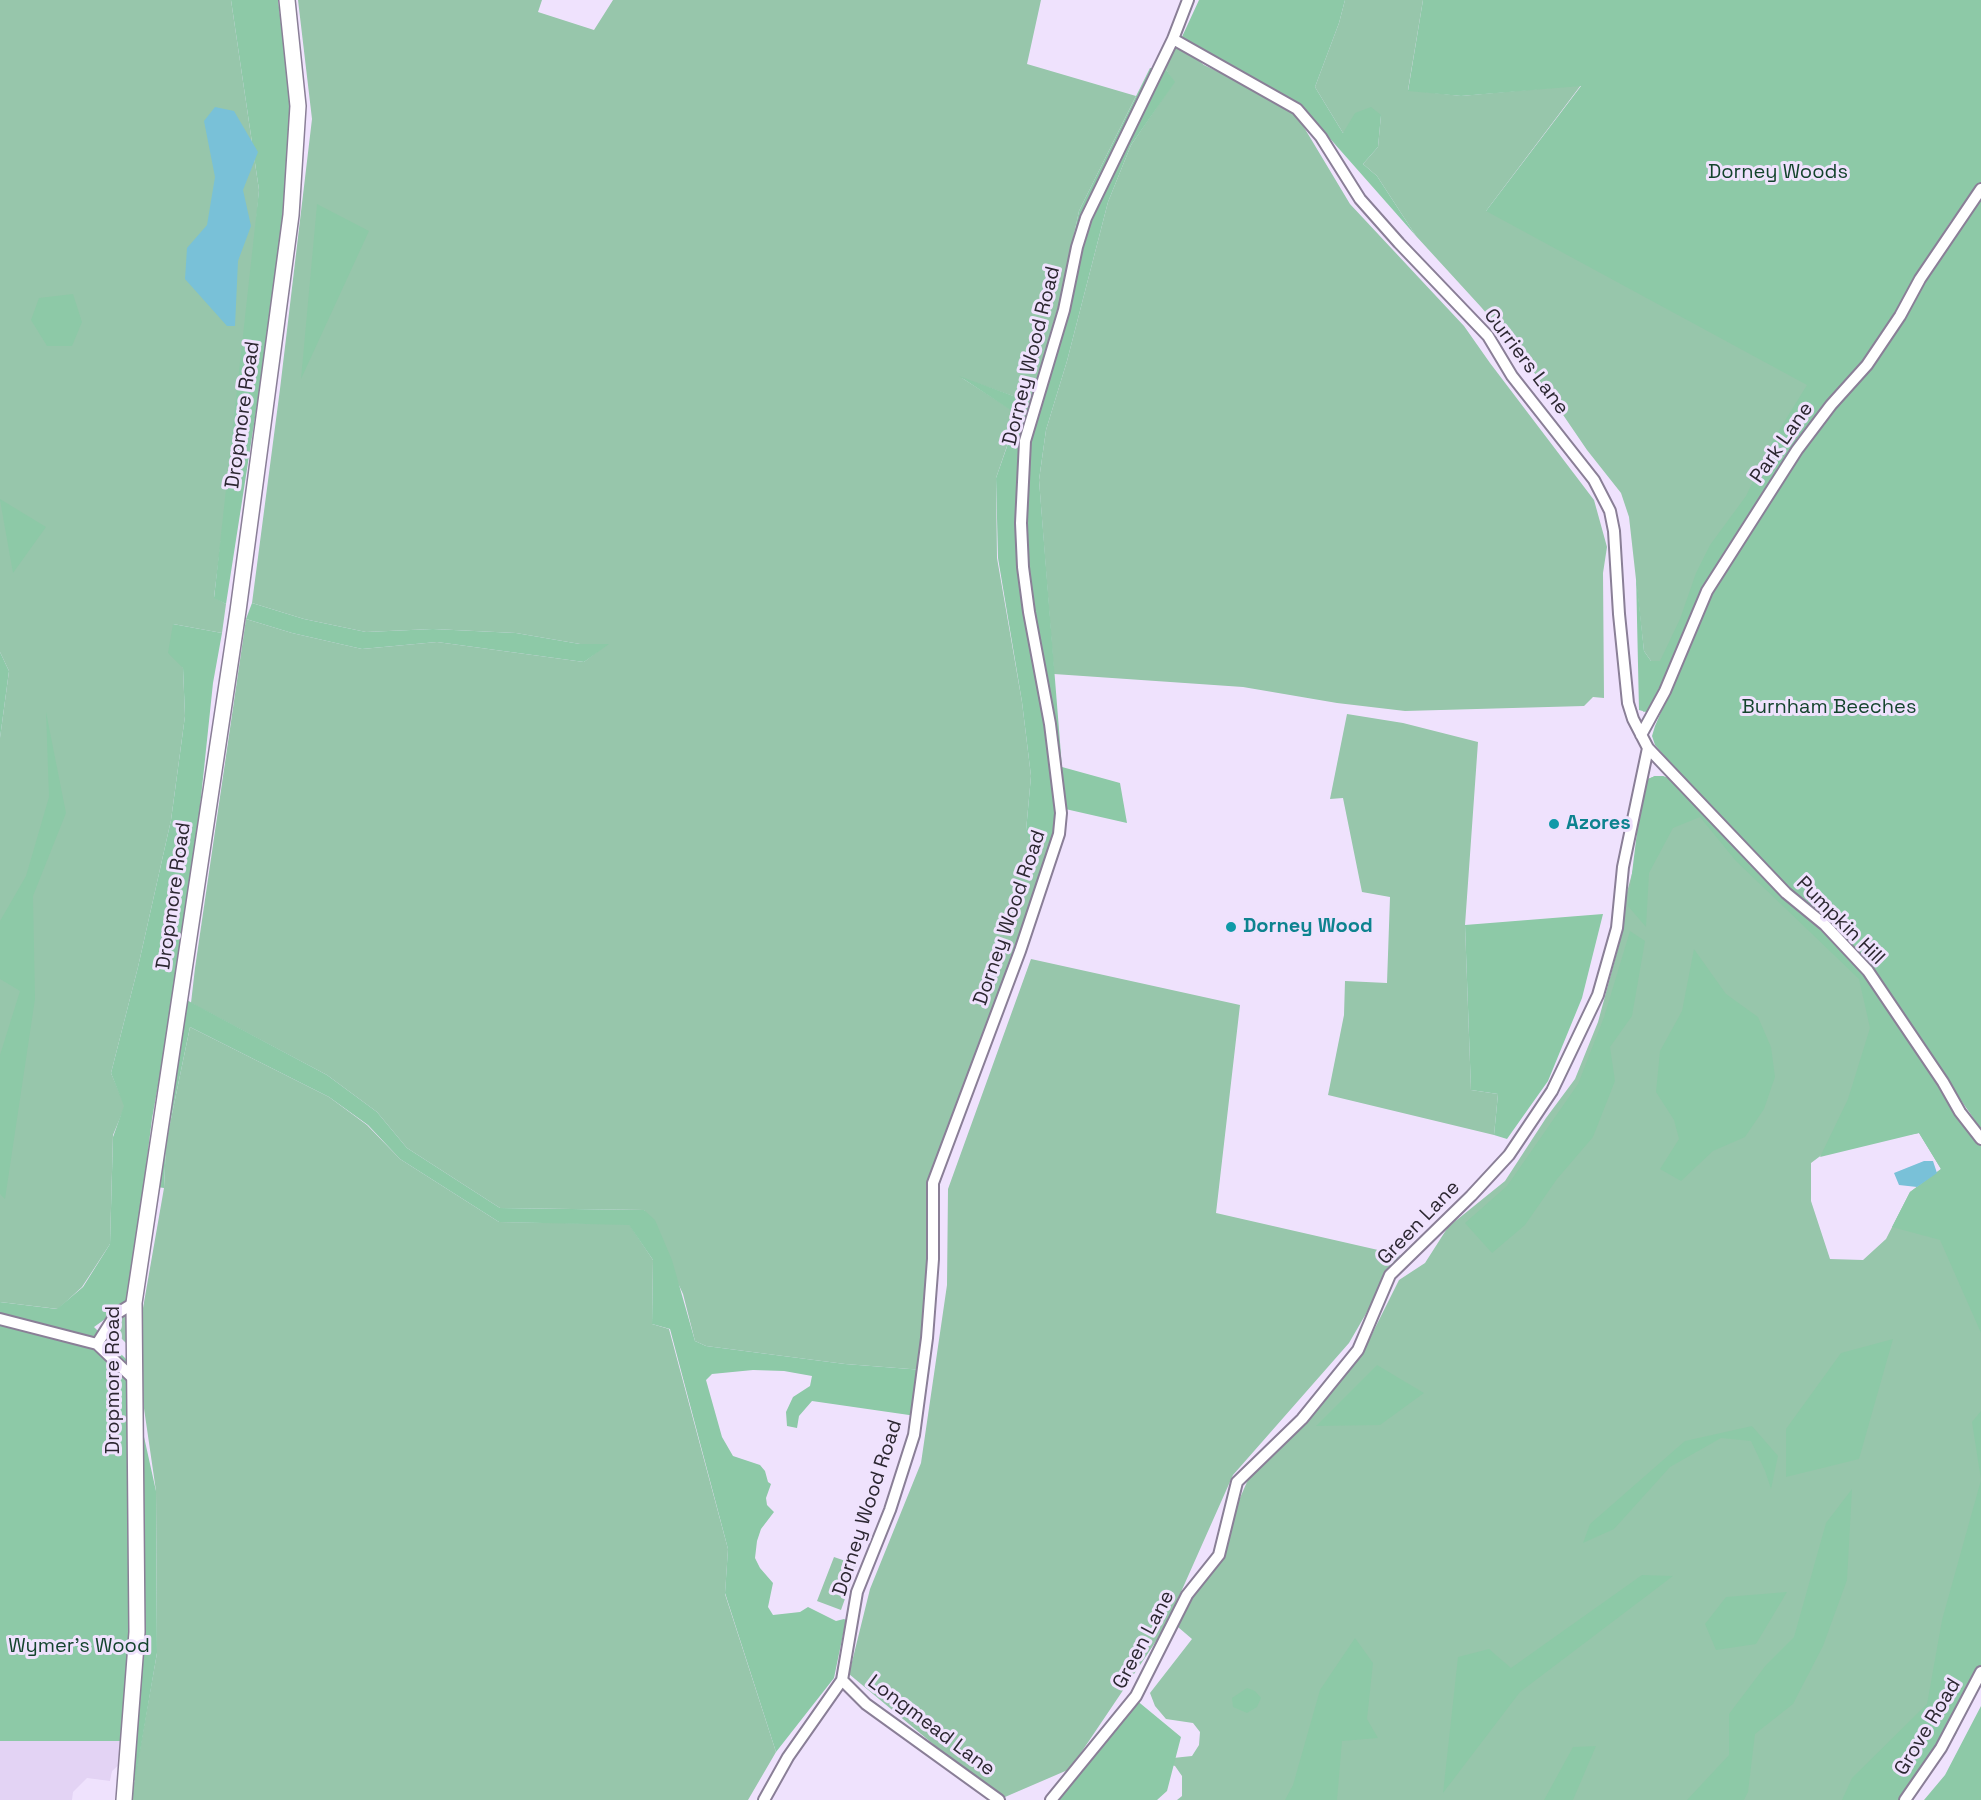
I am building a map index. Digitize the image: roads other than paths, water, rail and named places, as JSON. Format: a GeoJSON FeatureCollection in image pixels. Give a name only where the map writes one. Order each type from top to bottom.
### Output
{"type":"FeatureCollection","features":[{"type":"Feature","properties":{"kind":"street","name":"Dropmore Road"},"geometry":{"type":"LineString","coordinates":[[124,1800],[137,1632],[134,1303],[238,611],[291,215],[298,106],[287,0]]}},
{"type":"Feature","properties":{"kind":"street","name":"Dorney Wood Road"},"geometry":{"type":"LineString","coordinates":[[764,1800],[788,1757],[842,1680],[857,1592],[890,1510],[914,1435],[927,1338],[933,1259],[933,1183],[1020,951],[1059,834],[1061,813],[1050,724],[1023,567],[1021,523],[1025,441],[1064,310],[1077,247],[1086,218],[1173,39],[1188,0]]}},
{"type":"Feature","properties":{"kind":"street","name":"Curriers Lane"},"geometry":{"type":"LineString","coordinates":[[1173,39],[1297,109],[1321,137],[1360,199],[1488,336],[1512,376],[1594,480],[1610,512],[1614,531],[1628,703],[1633,719],[1648,748]]}},
{"type":"Feature","properties":{"kind":"street","name":"Park Lane"},"geometry":{"type":"LineString","coordinates":[[1641,735],[1665,691],[1707,591],[1797,450],[1831,405],[1867,365],[1900,315],[1920,279],[1981,189]]}},
{"type":"Feature","properties":{"kind":"street","name":"Pumpkin Hill"},"geometry":{"type":"LineString","coordinates":[[1648,748],[1786,893],[1825,925],[1868,971],[1943,1082],[1960,1112],[1981,1139]]}},
{"type":"Feature","properties":{"kind":"street","name":"Green Lane"},"geometry":{"type":"LineString","coordinates":[[1051,1800],[1136,1696],[1187,1595],[1219,1555],[1238,1482],[1302,1419],[1358,1350],[1390,1275],[1471,1196],[1509,1155],[1552,1092],[1598,995],[1614,939],[1623,867],[1648,748]]}},
{"type":"Feature","properties":{"kind":"street"},"geometry":{"type":"LineString","coordinates":[[97,1344],[117,1314],[134,1303]]}},
{"type":"Feature","properties":{"kind":"street"},"geometry":{"type":"LineString","coordinates":[[0,1319],[97,1344],[136,1381]]}},
{"type":"Feature","properties":{"kind":"street","name":"Grove Road"},"geometry":{"type":"LineString","coordinates":[[1905,1800],[1941,1748],[1981,1672]]}},
{"type":"Feature","properties":{"kind":"street","name":"Longmead Lane"},"geometry":{"type":"LineString","coordinates":[[842,1680],[866,1704],[999,1800]]}},
{"type":"Feature","properties":{"kind":"water"},"geometry":{"type":"Polygon","coordinates":[[[215,107],[234,111],[258,152],[243,190],[251,226],[238,261],[235,326],[227,326],[185,279],[187,248],[207,225],[215,177],[204,121],[215,107]]]}},
{"type":"Feature","properties":{"kind":"water"},"geometry":{"type":"Polygon","coordinates":[[[1924,1161],[1933,1161],[1937,1173],[1917,1187],[1899,1185],[1894,1173],[1924,1161]]]}},
{"type":"Feature","properties":{"kind":"place","name":"Azores"},"geometry":{"type":"Point","coordinates":[1554,824]}},
{"type":"Feature","properties":{"kind":"place","name":"Dorney Wood"},"geometry":{"type":"Point","coordinates":[1231,927]}},
{"type":"Feature","properties":{"kind":"park label","name":"Dorney Woods"},"geometry":{"type":"Point","coordinates":[1778,173]}},
{"type":"Feature","properties":{"kind":"park label","name":"Burnham Beeches"},"geometry":{"type":"Point","coordinates":[1829,708]}},
{"type":"Feature","properties":{"kind":"park label","name":"Wymer's Wood"},"geometry":{"type":"Point","coordinates":[79,1647]}}]}
